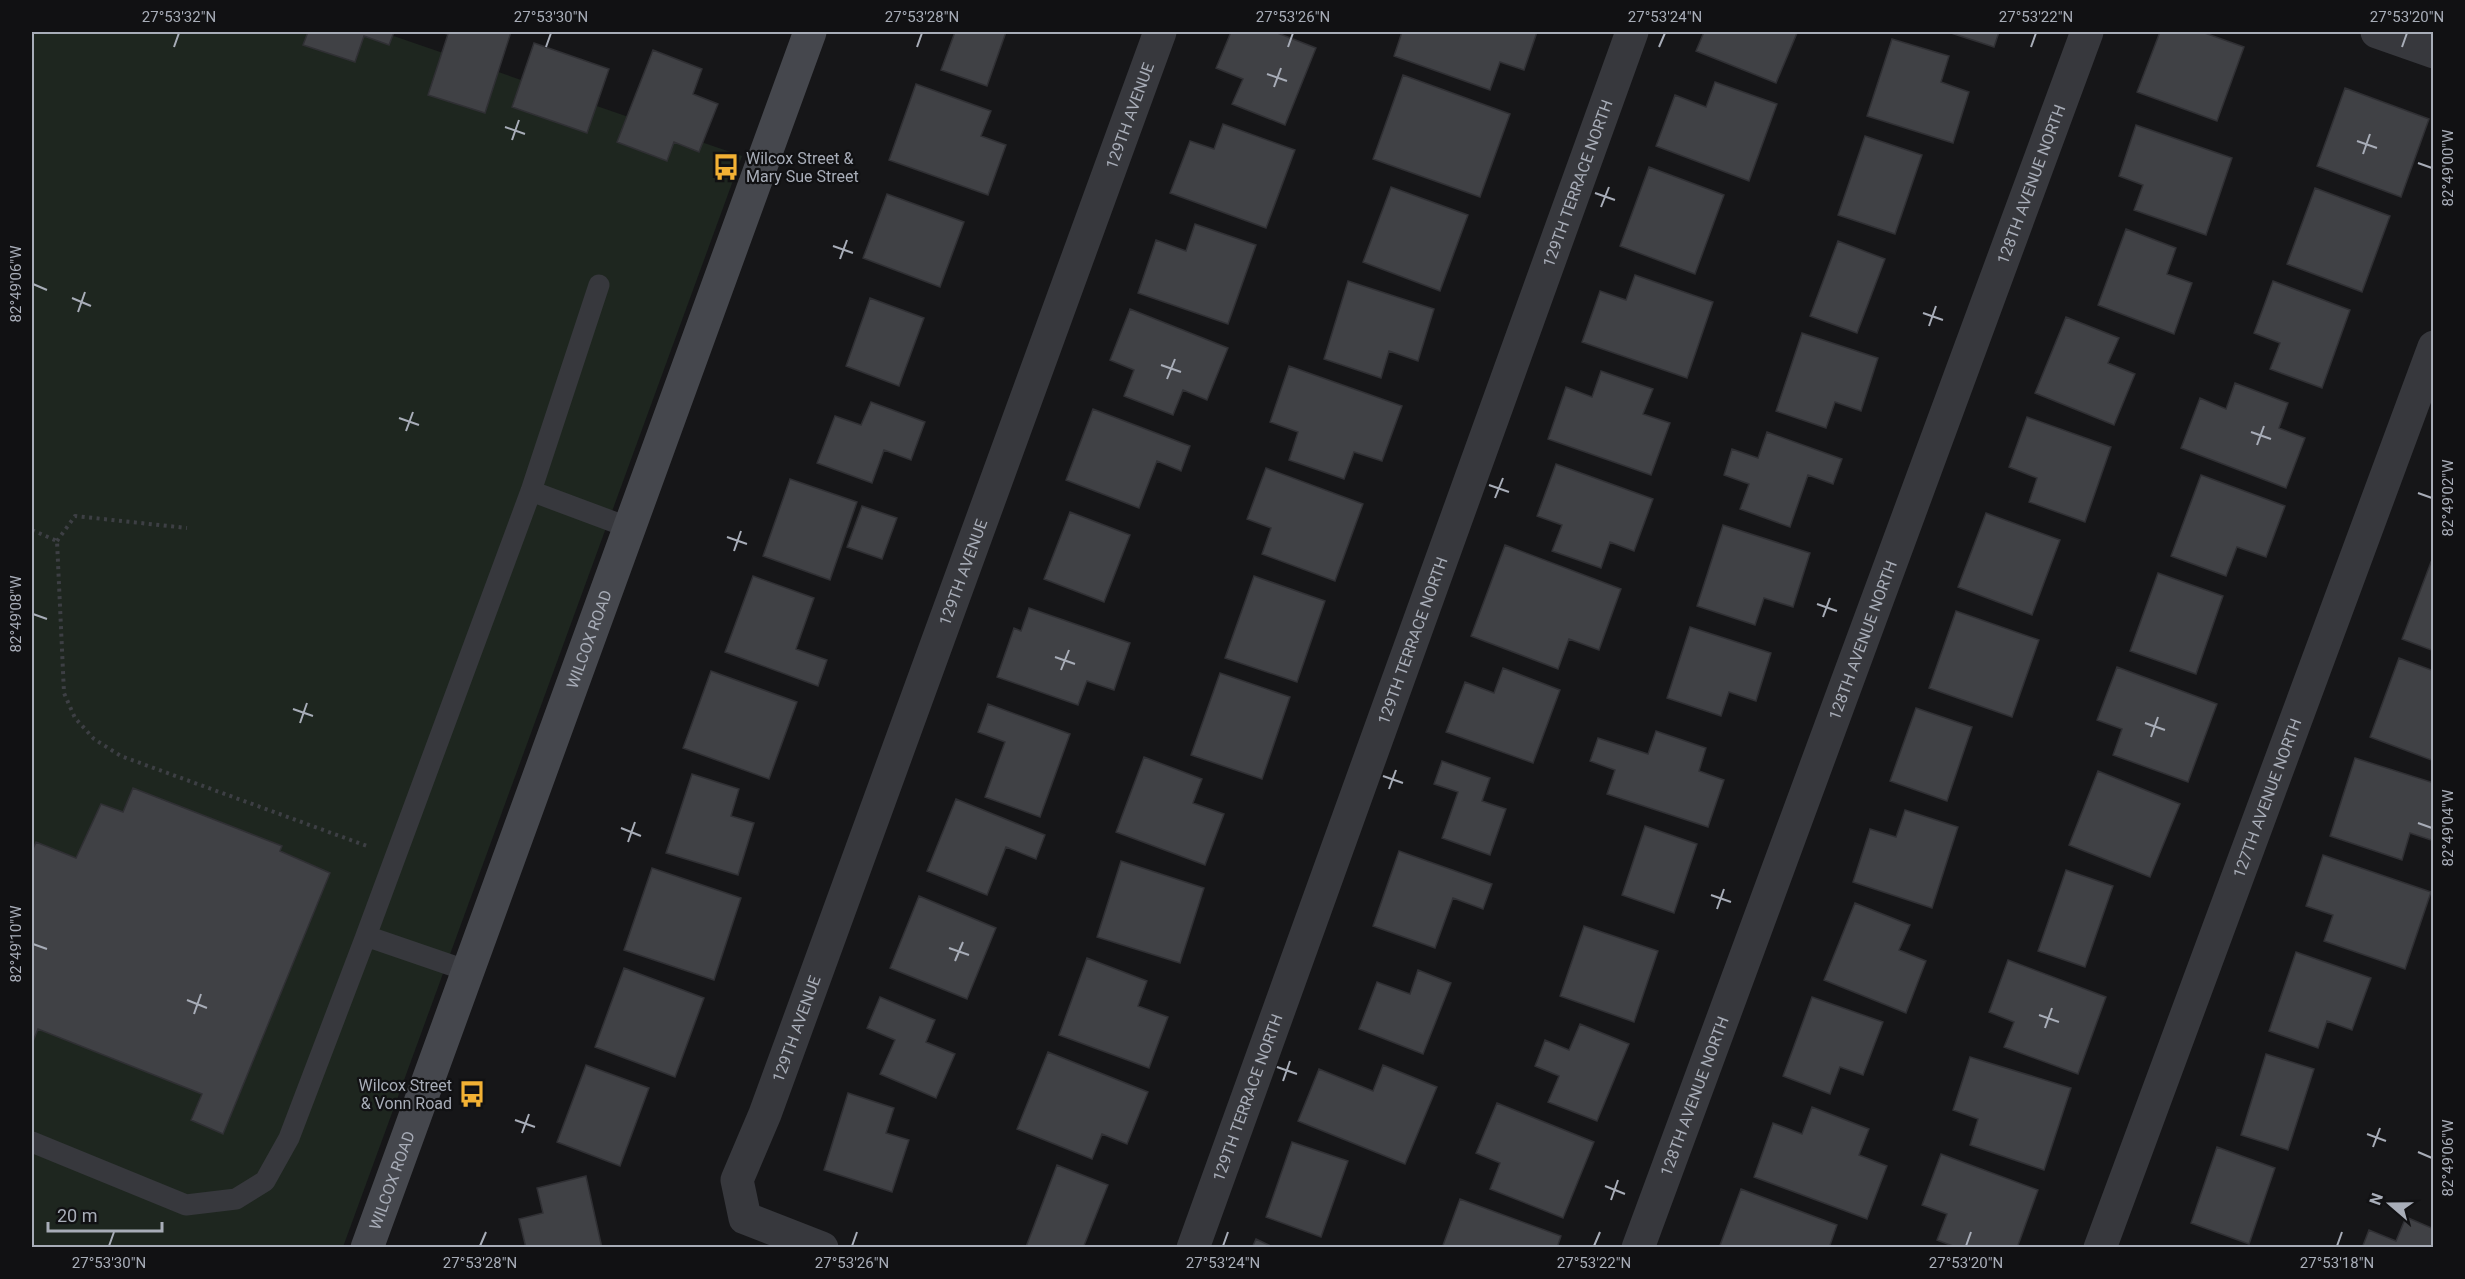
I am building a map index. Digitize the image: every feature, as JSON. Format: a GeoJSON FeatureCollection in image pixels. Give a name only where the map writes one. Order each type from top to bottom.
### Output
{"type":"FeatureCollection","features":[{"type":"Feature","properties":{"kind":"street","name":"WILCOX ROAD"},"geometry":{"type":"LineString","coordinates":[[367,1248],[810,32]]}},
{"type":"Feature","properties":{"kind":"street","name":"129TH AVENUE"},"geometry":{"type":"LineString","coordinates":[[822,1248],[745,1218],[737,1180],[765,1114],[1160,32]]}},
{"type":"Feature","properties":{"kind":"street","name":"129TH TERRACE NORTH"},"geometry":{"type":"LineString","coordinates":[[1193,1248],[1632,32]]}},
{"type":"Feature","properties":{"kind":"street","name":"128TH AVENUE NORTH"},"geometry":{"type":"LineString","coordinates":[[1638,1248],[2087,32]]}},
{"type":"Feature","properties":{"kind":"street"},"geometry":{"type":"LineString","coordinates":[[2377,32],[2433,52]]}},
{"type":"Feature","properties":{"kind":"street","name":"127TH AVENUE NORTH"},"geometry":{"type":"LineString","coordinates":[[2100,1248],[2433,347]]}},
{"type":"Feature","properties":{"kind":"lane"},"geometry":{"type":"LineString","coordinates":[[32,1142],[186,1205],[236,1199],[265,1180],[289,1138],[396,856],[531,492],[599,285]]}},
{"type":"Feature","properties":{"kind":"lane"},"geometry":{"type":"LineString","coordinates":[[531,492],[630,528]]}},
{"type":"Feature","properties":{"kind":"lane"},"geometry":{"type":"LineString","coordinates":[[366,936],[468,971]]}},
{"type":"Feature","properties":{"kind":"path"},"geometry":{"type":"LineString","coordinates":[[187,528],[75,516],[57,541],[64,693],[75,718],[94,739],[121,756],[396,856]]}},
{"type":"Feature","properties":{"kind":"path"},"geometry":{"type":"LineString","coordinates":[[32,530],[57,541]]}},
{"type":"Feature","properties":{"kind":"shaded area"},"geometry":{"type":"Polygon","coordinates":[[[32,32],[382,32],[742,156],[343,1247],[32,1247],[32,32]]]}},
{"type":"Feature","properties":{"kind":"building"},"geometry":{"type":"Polygon","coordinates":[[[308,32],[394,32],[389,45],[364,36],[355,62],[303,45],[308,32]]]}},
{"type":"Feature","properties":{"kind":"building"},"geometry":{"type":"Polygon","coordinates":[[[439,32],[511,32],[485,113],[428,95],[448,34],[439,32]]]}},
{"type":"Feature","properties":{"kind":"building"},"geometry":{"type":"Polygon","coordinates":[[[955,32],[1006,32],[987,86],[941,70],[955,32]]]}},
{"type":"Feature","properties":{"kind":"building"},"geometry":{"type":"Polygon","coordinates":[[[1231,32],[1275,32],[1316,48],[1285,125],[1232,104],[1243,79],[1216,68],[1231,32]]]}},
{"type":"Feature","properties":{"kind":"building"},"geometry":{"type":"Polygon","coordinates":[[[1402,32],[1537,32],[1524,70],[1500,62],[1490,90],[1394,56],[1402,32]]]}},
{"type":"Feature","properties":{"kind":"building"},"geometry":{"type":"Polygon","coordinates":[[[1704,32],[1797,33],[1776,83],[1696,51],[1704,32]]]}},
{"type":"Feature","properties":{"kind":"building"},"geometry":{"type":"Polygon","coordinates":[[[1948,32],[1999,32],[1994,47],[1948,32]]]}},
{"type":"Feature","properties":{"kind":"building"},"geometry":{"type":"Polygon","coordinates":[[[2160,32],[2202,32],[2244,47],[2217,121],[2137,92],[2160,32]]]}},
{"type":"Feature","properties":{"kind":"building"},"geometry":{"type":"Polygon","coordinates":[[[1892,39],[1949,56],[1941,82],[1969,92],[1953,143],[1867,116],[1892,39]]]}},
{"type":"Feature","properties":{"kind":"building"},"geometry":{"type":"Polygon","coordinates":[[[534,43],[609,69],[587,133],[512,107],[534,43]]]}},
{"type":"Feature","properties":{"kind":"building"},"geometry":{"type":"Polygon","coordinates":[[[653,50],[702,69],[693,94],[718,104],[699,152],[674,142],[667,161],[617,142],[653,50]]]}},
{"type":"Feature","properties":{"kind":"building"},"geometry":{"type":"Polygon","coordinates":[[[1403,75],[1510,114],[1480,197],[1373,159],[1403,75]]]}},
{"type":"Feature","properties":{"kind":"building"},"geometry":{"type":"Polygon","coordinates":[[[1715,82],[1777,104],[1749,181],[1656,146],[1675,95],[1706,107],[1715,82]]]}},
{"type":"Feature","properties":{"kind":"building"},"geometry":{"type":"Polygon","coordinates":[[[916,84],[991,111],[981,136],[1006,145],[988,195],[889,160],[916,84]]]}},
{"type":"Feature","properties":{"kind":"building"},"geometry":{"type":"Polygon","coordinates":[[[2345,88],[2429,119],[2401,197],[2317,166],[2345,88]]]}},
{"type":"Feature","properties":{"kind":"building"},"geometry":{"type":"Polygon","coordinates":[[[1223,124],[1295,150],[1266,228],[1170,193],[1190,141],[1214,149],[1223,124]]]}},
{"type":"Feature","properties":{"kind":"building"},"geometry":{"type":"Polygon","coordinates":[[[2136,125],[2232,158],[2206,235],[2134,210],[2143,185],[2119,176],[2136,125]]]}},
{"type":"Feature","properties":{"kind":"building"},"geometry":{"type":"Polygon","coordinates":[[[1865,136],[1922,155],[1895,234],[1838,215],[1865,136]]]}},
{"type":"Feature","properties":{"kind":"building"},"geometry":{"type":"Polygon","coordinates":[[[1649,167],[1724,195],[1695,274],[1620,246],[1649,167]]]}},
{"type":"Feature","properties":{"kind":"building"},"geometry":{"type":"Polygon","coordinates":[[[1391,187],[1468,215],[1440,291],[1363,262],[1391,187]]]}},
{"type":"Feature","properties":{"kind":"building"},"geometry":{"type":"Polygon","coordinates":[[[2315,188],[2390,216],[2362,292],[2287,264],[2315,188]]]}},
{"type":"Feature","properties":{"kind":"building"},"geometry":{"type":"Polygon","coordinates":[[[887,194],[964,222],[940,287],[863,258],[887,194]]]}},
{"type":"Feature","properties":{"kind":"building"},"geometry":{"type":"Polygon","coordinates":[[[1195,224],[1256,245],[1228,324],[1138,293],[1156,240],[1186,251],[1195,224]]]}},
{"type":"Feature","properties":{"kind":"building"},"geometry":{"type":"Polygon","coordinates":[[[2126,229],[2176,248],[2167,274],[2192,283],[2174,334],[2098,305],[2126,229]]]}},
{"type":"Feature","properties":{"kind":"building"},"geometry":{"type":"Polygon","coordinates":[[[1838,241],[1885,259],[1857,333],[1810,316],[1838,241]]]}},
{"type":"Feature","properties":{"kind":"building"},"geometry":{"type":"Polygon","coordinates":[[[1635,275],[1713,302],[1687,378],[1582,342],[1600,291],[1626,300],[1635,275]]]}},
{"type":"Feature","properties":{"kind":"building"},"geometry":{"type":"Polygon","coordinates":[[[1348,281],[1434,309],[1418,361],[1389,351],[1381,378],[1324,359],[1348,281]]]}},
{"type":"Feature","properties":{"kind":"building"},"geometry":{"type":"Polygon","coordinates":[[[2273,281],[2350,310],[2322,388],[2270,369],[2280,343],[2254,333],[2273,281]]]}},
{"type":"Feature","properties":{"kind":"building"},"geometry":{"type":"Polygon","coordinates":[[[870,298],[924,318],[899,386],[846,366],[870,298]]]}},
{"type":"Feature","properties":{"kind":"building"},"geometry":{"type":"Polygon","coordinates":[[[1130,309],[1228,348],[1207,400],[1183,390],[1173,415],[1124,396],[1134,370],[1110,360],[1130,309]]]}},
{"type":"Feature","properties":{"kind":"building"},"geometry":{"type":"Polygon","coordinates":[[[2066,317],[2119,338],[2108,363],[2135,374],[2114,425],[2035,393],[2066,317]]]}},
{"type":"Feature","properties":{"kind":"building"},"geometry":{"type":"Polygon","coordinates":[[[1802,333],[1878,358],[1861,411],[1835,402],[1826,428],[1776,411],[1802,333]]]}},
{"type":"Feature","properties":{"kind":"building"},"geometry":{"type":"Polygon","coordinates":[[[1289,366],[1402,406],[1382,461],[1354,452],[1344,479],[1289,460],[1298,432],[1270,422],[1289,366]]]}},
{"type":"Feature","properties":{"kind":"building"},"geometry":{"type":"Polygon","coordinates":[[[1601,371],[1653,389],[1643,414],[1670,423],[1651,475],[1548,439],[1566,387],[1592,397],[1601,371]]]}},
{"type":"Feature","properties":{"kind":"building"},"geometry":{"type":"Polygon","coordinates":[[[2235,383],[2288,403],[2279,428],[2305,438],[2286,488],[2181,448],[2200,398],[2226,409],[2235,383]]]}},
{"type":"Feature","properties":{"kind":"building"},"geometry":{"type":"Polygon","coordinates":[[[871,402],[925,422],[911,460],[884,450],[872,483],[817,463],[835,416],[861,425],[871,402]]]}},
{"type":"Feature","properties":{"kind":"building"},"geometry":{"type":"Polygon","coordinates":[[[1093,409],[1190,446],[1181,471],[1157,461],[1139,508],[1066,480],[1093,409]]]}},
{"type":"Feature","properties":{"kind":"building"},"geometry":{"type":"Polygon","coordinates":[[[2027,417],[2111,447],[2085,522],[2029,502],[2037,478],[2009,467],[2027,417]]]}},
{"type":"Feature","properties":{"kind":"building"},"geometry":{"type":"Polygon","coordinates":[[[1767,432],[1842,459],[1833,484],[1808,475],[1790,527],[1740,509],[1749,484],[1724,475],[1732,449],[1758,458],[1767,432]]]}},
{"type":"Feature","properties":{"kind":"building"},"geometry":{"type":"Polygon","coordinates":[[[1556,464],[1653,499],[1634,551],[1610,542],[1601,568],[1552,551],[1562,525],[1537,516],[1556,464]]]}},
{"type":"Feature","properties":{"kind":"building"},"geometry":{"type":"Polygon","coordinates":[[[1266,468],[1363,504],[1335,581],[1262,554],[1271,528],[1247,519],[1266,468]]]}},
{"type":"Feature","properties":{"kind":"building"},"geometry":{"type":"Polygon","coordinates":[[[2201,475],[2285,506],[2266,557],[2237,547],[2226,576],[2171,556],[2201,475]]]}},
{"type":"Feature","properties":{"kind":"building"},"geometry":{"type":"Polygon","coordinates":[[[790,479],[857,502],[830,580],[763,556],[790,479]]]}},
{"type":"Feature","properties":{"kind":"building"},"geometry":{"type":"Polygon","coordinates":[[[862,506],[897,518],[882,559],[847,547],[862,506]]]}},
{"type":"Feature","properties":{"kind":"building"},"geometry":{"type":"Polygon","coordinates":[[[1070,512],[1130,535],[1104,602],[1044,579],[1070,512]]]}},
{"type":"Feature","properties":{"kind":"building"},"geometry":{"type":"Polygon","coordinates":[[[1986,513],[2060,540],[2032,615],[1958,587],[1986,513]]]}},
{"type":"Feature","properties":{"kind":"building"},"geometry":{"type":"Polygon","coordinates":[[[1723,525],[1810,553],[1793,607],[1764,598],[1755,625],[1697,606],[1723,525]]]}},
{"type":"Feature","properties":{"kind":"building"},"geometry":{"type":"Polygon","coordinates":[[[1505,545],[1621,589],[1599,650],[1569,639],[1558,669],[1471,636],[1505,545]]]}},
{"type":"Feature","properties":{"kind":"building"},"geometry":{"type":"Polygon","coordinates":[[[2431,562],[2434,563],[2434,651],[2402,639],[2431,562]]]}},
{"type":"Feature","properties":{"kind":"building"},"geometry":{"type":"Polygon","coordinates":[[[2158,573],[2223,596],[2196,674],[2130,651],[2158,573]]]}},
{"type":"Feature","properties":{"kind":"building"},"geometry":{"type":"Polygon","coordinates":[[[753,576],[814,598],[796,649],[827,660],[818,686],[725,652],[753,576]]]}},
{"type":"Feature","properties":{"kind":"building"},"geometry":{"type":"Polygon","coordinates":[[[1254,576],[1325,601],[1297,682],[1225,658],[1254,576]]]}},
{"type":"Feature","properties":{"kind":"building"},"geometry":{"type":"Polygon","coordinates":[[[1029,608],[1130,643],[1114,690],[1087,681],[1078,705],[997,677],[1014,628],[1021,631],[1029,608]]]}},
{"type":"Feature","properties":{"kind":"building"},"geometry":{"type":"Polygon","coordinates":[[[1956,611],[2039,640],[2012,717],[1929,688],[1956,611]]]}},
{"type":"Feature","properties":{"kind":"building"},"geometry":{"type":"Polygon","coordinates":[[[1690,627],[1771,653],[1756,701],[1729,692],[1721,716],[1667,698],[1690,627]]]}},
{"type":"Feature","properties":{"kind":"building"},"geometry":{"type":"Polygon","coordinates":[[[2399,658],[2434,671],[2434,761],[2370,737],[2399,658]]]}},
{"type":"Feature","properties":{"kind":"building"},"geometry":{"type":"Polygon","coordinates":[[[2117,667],[2217,704],[2188,782],[2113,755],[2122,729],[2097,720],[2117,667]]]}},
{"type":"Feature","properties":{"kind":"building"},"geometry":{"type":"Polygon","coordinates":[[[1503,668],[1560,690],[1533,763],[1446,732],[1465,682],[1494,693],[1503,668]]]}},
{"type":"Feature","properties":{"kind":"building"},"geometry":{"type":"Polygon","coordinates":[[[711,671],[797,702],[769,779],[683,748],[711,671]]]}},
{"type":"Feature","properties":{"kind":"building"},"geometry":{"type":"Polygon","coordinates":[[[1220,673],[1290,697],[1262,779],[1191,755],[1220,673]]]}},
{"type":"Feature","properties":{"kind":"building"},"geometry":{"type":"Polygon","coordinates":[[[988,704],[1070,734],[1040,817],[985,797],[1005,742],[978,732],[988,704]]]}},
{"type":"Feature","properties":{"kind":"building"},"geometry":{"type":"Polygon","coordinates":[[[1916,708],[1972,727],[1947,801],[1890,781],[1916,708]]]}},
{"type":"Feature","properties":{"kind":"building"},"geometry":{"type":"Polygon","coordinates":[[[1656,731],[1706,748],[1699,771],[1724,780],[1708,827],[1607,794],[1615,770],[1590,761],[1598,738],[1648,754],[1656,731]]]}},
{"type":"Feature","properties":{"kind":"building"},"geometry":{"type":"Polygon","coordinates":[[[1144,757],[1202,779],[1193,803],[1224,814],[1205,865],[1116,832],[1144,757]]]}},
{"type":"Feature","properties":{"kind":"building"},"geometry":{"type":"Polygon","coordinates":[[[2355,758],[2434,783],[2434,841],[2410,833],[2402,860],[2330,836],[2355,758]]]}},
{"type":"Feature","properties":{"kind":"building"},"geometry":{"type":"Polygon","coordinates":[[[1442,761],[1490,778],[1482,801],[1506,809],[1490,855],[1442,838],[1458,792],[1434,784],[1442,761]]]}},
{"type":"Feature","properties":{"kind":"building"},"geometry":{"type":"Polygon","coordinates":[[[2098,771],[2180,804],[2150,877],[2069,845],[2098,771]]]}},
{"type":"Feature","properties":{"kind":"building"},"geometry":{"type":"Polygon","coordinates":[[[692,774],[739,789],[731,816],[754,823],[738,875],[666,853],[692,774]]]}},
{"type":"Feature","properties":{"kind":"building"},"geometry":{"type":"Polygon","coordinates":[[[133,788],[282,846],[280,851],[330,873],[223,1134],[191,1120],[202,1094],[38,1029],[32,1044],[32,851],[36,842],[76,858],[101,804],[123,812],[133,788]]]}},
{"type":"Feature","properties":{"kind":"building"},"geometry":{"type":"Polygon","coordinates":[[[956,799],[1045,835],[1036,859],[1006,847],[987,895],[927,871],[956,799]]]}},
{"type":"Feature","properties":{"kind":"building"},"geometry":{"type":"Polygon","coordinates":[[[1905,810],[1958,827],[1932,908],[1853,882],[1870,829],[1896,837],[1905,810]]]}},
{"type":"Feature","properties":{"kind":"building"},"geometry":{"type":"Polygon","coordinates":[[[1645,826],[1697,844],[1674,913],[1622,895],[1645,826]]]}},
{"type":"Feature","properties":{"kind":"building"},"geometry":{"type":"Polygon","coordinates":[[[1399,851],[1492,884],[1483,909],[1453,898],[1435,948],[1373,926],[1399,851]]]}},
{"type":"Feature","properties":{"kind":"building"},"geometry":{"type":"Polygon","coordinates":[[[2323,855],[2431,892],[2405,969],[2324,941],[2333,915],[2306,906],[2323,855]]]}},
{"type":"Feature","properties":{"kind":"building"},"geometry":{"type":"Polygon","coordinates":[[[1121,861],[1204,888],[1180,963],[1097,937],[1121,861]]]}},
{"type":"Feature","properties":{"kind":"building"},"geometry":{"type":"Polygon","coordinates":[[[652,868],[741,898],[714,980],[624,950],[652,868]]]}},
{"type":"Feature","properties":{"kind":"building"},"geometry":{"type":"Polygon","coordinates":[[[2066,870],[2113,886],[2085,967],[2038,951],[2066,870]]]}},
{"type":"Feature","properties":{"kind":"building"},"geometry":{"type":"Polygon","coordinates":[[[919,896],[996,928],[967,999],[890,968],[919,896]]]}},
{"type":"Feature","properties":{"kind":"building"},"geometry":{"type":"Polygon","coordinates":[[[1855,903],[1910,925],[1899,950],[1926,961],[1906,1013],[1824,980],[1855,903]]]}},
{"type":"Feature","properties":{"kind":"building"},"geometry":{"type":"Polygon","coordinates":[[[1584,926],[1658,951],[1634,1022],[1560,996],[1584,926]]]}},
{"type":"Feature","properties":{"kind":"building"},"geometry":{"type":"Polygon","coordinates":[[[2296,952],[2371,978],[2352,1030],[2327,1021],[2318,1048],[2269,1031],[2296,952]]]}},
{"type":"Feature","properties":{"kind":"building"},"geometry":{"type":"Polygon","coordinates":[[[1087,958],[1147,981],[1138,1006],[1168,1017],[1149,1068],[1059,1035],[1087,958]]]}},
{"type":"Feature","properties":{"kind":"building"},"geometry":{"type":"Polygon","coordinates":[[[2008,960],[2106,997],[2078,1074],[2004,1047],[2014,1022],[1989,1012],[2008,960]]]}},
{"type":"Feature","properties":{"kind":"building"},"geometry":{"type":"Polygon","coordinates":[[[624,968],[704,998],[675,1077],[595,1047],[624,968]]]}},
{"type":"Feature","properties":{"kind":"building"},"geometry":{"type":"Polygon","coordinates":[[[1418,970],[1451,983],[1423,1054],[1359,1029],[1377,982],[1410,994],[1418,970]]]}},
{"type":"Feature","properties":{"kind":"building"},"geometry":{"type":"Polygon","coordinates":[[[880,997],[935,1020],[926,1042],[955,1054],[936,1098],[880,1074],[895,1040],[867,1028],[880,997]]]}},
{"type":"Feature","properties":{"kind":"building"},"geometry":{"type":"Polygon","coordinates":[[[1812,997],[1883,1022],[1863,1075],[1840,1067],[1830,1094],[1783,1076],[1812,997]]]}},
{"type":"Feature","properties":{"kind":"building"},"geometry":{"type":"Polygon","coordinates":[[[1580,1024],[1629,1044],[1597,1121],[1548,1102],[1559,1076],[1535,1066],[1545,1040],[1569,1050],[1580,1024]]]}},
{"type":"Feature","properties":{"kind":"building"},"geometry":{"type":"Polygon","coordinates":[[[1048,1052],[1148,1092],[1127,1144],[1102,1134],[1092,1159],[1017,1129],[1048,1052]]]}},
{"type":"Feature","properties":{"kind":"building"},"geometry":{"type":"Polygon","coordinates":[[[2266,1054],[2314,1069],[2288,1150],[2241,1135],[2266,1054]]]}},
{"type":"Feature","properties":{"kind":"building"},"geometry":{"type":"Polygon","coordinates":[[[1970,1057],[2071,1088],[2044,1170],[1970,1145],[1978,1119],[1953,1110],[1970,1057]]]}},
{"type":"Feature","properties":{"kind":"building"},"geometry":{"type":"Polygon","coordinates":[[[586,1065],[649,1088],[620,1166],[557,1142],[586,1065]]]}},
{"type":"Feature","properties":{"kind":"building"},"geometry":{"type":"Polygon","coordinates":[[[1383,1065],[1437,1087],[1405,1164],[1298,1121],[1319,1069],[1373,1091],[1383,1065]]]}},
{"type":"Feature","properties":{"kind":"building"},"geometry":{"type":"Polygon","coordinates":[[[848,1093],[894,1108],[886,1133],[909,1140],[892,1192],[824,1170],[848,1093]]]}},
{"type":"Feature","properties":{"kind":"building"},"geometry":{"type":"Polygon","coordinates":[[[1497,1103],[1594,1142],[1563,1218],[1490,1189],[1500,1163],[1476,1153],[1497,1103]]]}},
{"type":"Feature","properties":{"kind":"building"},"geometry":{"type":"Polygon","coordinates":[[[1812,1107],[1869,1129],[1859,1155],[1887,1166],[1867,1219],[1754,1177],[1773,1123],[1802,1134],[1812,1107]]]}},
{"type":"Feature","properties":{"kind":"building"},"geometry":{"type":"Polygon","coordinates":[[[1292,1142],[1348,1161],[1321,1237],[1266,1217],[1292,1142]]]}},
{"type":"Feature","properties":{"kind":"building"},"geometry":{"type":"Polygon","coordinates":[[[2217,1147],[2275,1168],[2249,1244],[2191,1223],[2217,1147]]]}},
{"type":"Feature","properties":{"kind":"building"},"geometry":{"type":"Polygon","coordinates":[[[1941,1154],[2038,1190],[2017,1248],[1958,1248],[1937,1240],[1947,1214],[1922,1205],[1941,1154]]]}},
{"type":"Feature","properties":{"kind":"building"},"geometry":{"type":"Polygon","coordinates":[[[1057,1165],[1108,1185],[1083,1248],[1028,1248],[1026,1247],[1057,1165]]]}},
{"type":"Feature","properties":{"kind":"building"},"geometry":{"type":"Polygon","coordinates":[[[586,1176],[602,1248],[526,1248],[519,1219],[543,1213],[537,1188],[586,1176]]]}},
{"type":"Feature","properties":{"kind":"building"},"geometry":{"type":"Polygon","coordinates":[[[1741,1189],[1837,1225],[1829,1248],[1719,1248],[1741,1189]]]}},
{"type":"Feature","properties":{"kind":"building"},"geometry":{"type":"Polygon","coordinates":[[[1460,1199],[1561,1236],[1557,1248],[1442,1248],[1460,1199]]]}},
{"type":"Feature","properties":{"kind":"building"},"geometry":{"type":"Polygon","coordinates":[[[2406,1217],[2434,1229],[2434,1248],[2362,1248],[2369,1230],[2396,1241],[2406,1217]]]}},
{"type":"Feature","properties":{"kind":"building"},"geometry":{"type":"Polygon","coordinates":[[[1256,1239],[1275,1248],[1252,1248],[1256,1239]]]}},
{"type":"Feature","properties":{"kind":"place","name":"Wilcox Street & Mary Sue Street"},"geometry":{"type":"Point","coordinates":[726,167]}},
{"type":"Feature","properties":{"kind":"place","name":"Wilcox Street & Vonn Road"},"geometry":{"type":"Point","coordinates":[472,1094]}}]}
